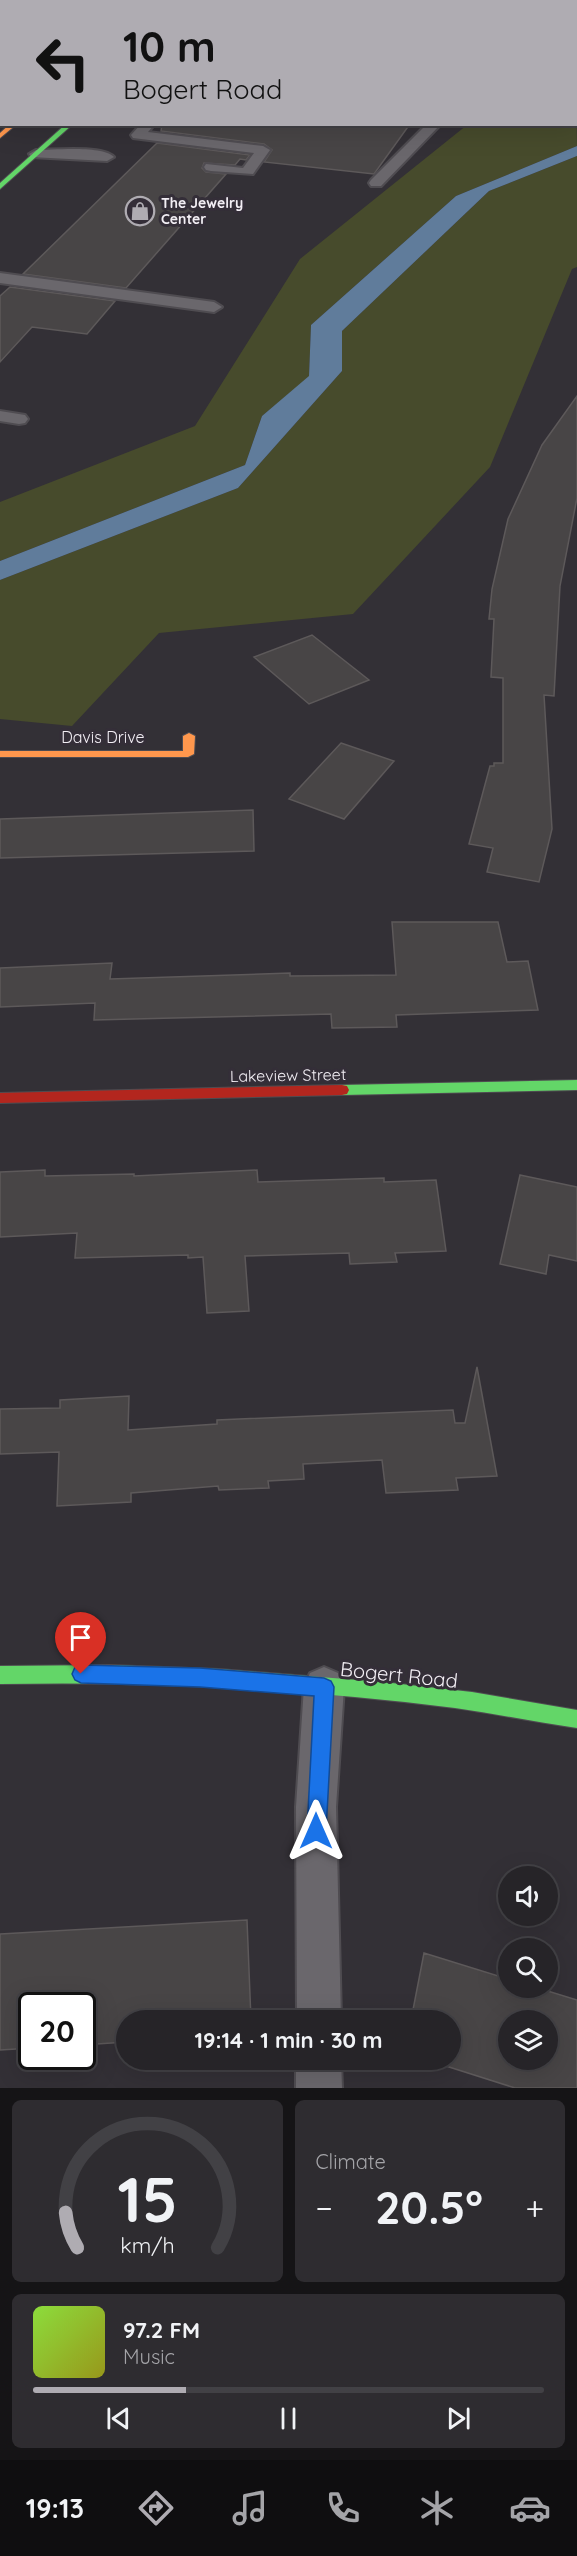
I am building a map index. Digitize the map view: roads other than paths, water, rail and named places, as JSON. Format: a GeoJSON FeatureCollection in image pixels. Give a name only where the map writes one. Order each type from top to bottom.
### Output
{"type":"FeatureCollection","features":[{"type":"Feature","properties":{"kind":"main road"},"geometry":{"type":"LineString","coordinates":[[0,136],[12,126]]}},
{"type":"Feature","properties":{"kind":"main road"},"geometry":{"type":"LineString","coordinates":[[0,187],[68,126]]}},
{"type":"Feature","properties":{"kind":"main road","name":"Davis Drive"},"geometry":{"type":"LineString","coordinates":[[0,754],[188,754],[189,735]]}},
{"type":"Feature","properties":{"kind":"main road","name":"Lakeview Street"},"geometry":{"type":"LineString","coordinates":[[0,1098],[577,1085]]}},
{"type":"Feature","properties":{"kind":"main road","name":"Bogert Road"},"geometry":{"type":"LineString","coordinates":[[0,1675],[58,1673],[200,1677],[440,1697],[577,1719]]}},
{"type":"Feature","properties":{"kind":"lane"},"geometry":{"type":"LineString","coordinates":[[147,126],[138,135],[263,150],[243,170],[211,167]]}},
{"type":"Feature","properties":{"kind":"lane"},"geometry":{"type":"LineString","coordinates":[[376,183],[433,126]]}},
{"type":"Feature","properties":{"kind":"lane"},"geometry":{"type":"LineString","coordinates":[[36,154],[85,154],[107,157]]}},
{"type":"Feature","properties":{"kind":"lane"},"geometry":{"type":"LineString","coordinates":[[0,278],[214,307]]}},
{"type":"Feature","properties":{"kind":"lane"},"geometry":{"type":"LineString","coordinates":[[0,416],[19,419]]}},
{"type":"Feature","properties":{"kind":"lane"},"geometry":{"type":"LineString","coordinates":[[319,2010],[316,1807],[324,1687]]}},
{"type":"Feature","properties":{"kind":"lane"},"geometry":{"type":"LineString","coordinates":[[319,2070],[319,2088]]}},
{"type":"Feature","properties":{"kind":"water"},"geometry":{"type":"Polygon","coordinates":[[[577,146],[577,156],[489,191],[342,331],[342,371],[238,488],[0,580],[0,561],[245,465],[262,416],[309,376],[311,325],[456,196],[577,146]]]}},
{"type":"Feature","properties":{"kind":"place","name":"The Jewelry Center"},"geometry":{"type":"Point","coordinates":[140,211]}}]}
